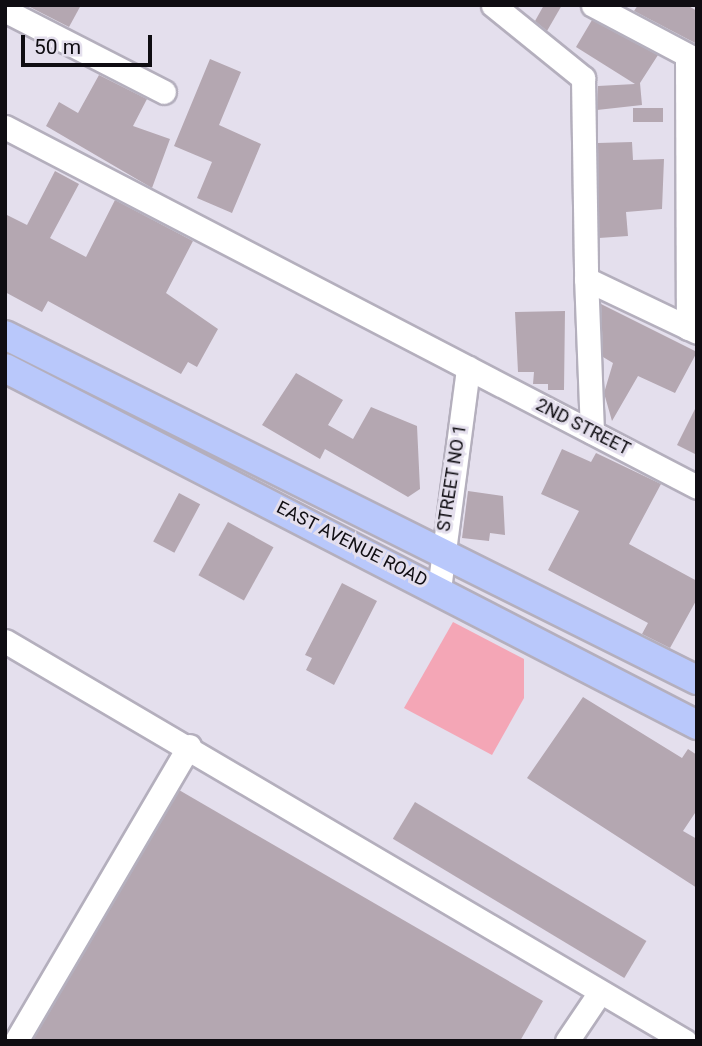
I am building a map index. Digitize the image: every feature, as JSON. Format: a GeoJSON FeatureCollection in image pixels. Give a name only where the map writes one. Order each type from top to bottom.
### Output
{"type":"FeatureCollection","features":[{"type":"Feature","properties":{"kind":"main road","name":"EAST AVENUE ROAD"},"geometry":{"type":"LineString","coordinates":[[5,335],[440,555],[697,680]]}},
{"type":"Feature","properties":{"kind":"main road","name":"EAST AVENUE ROAD"},"geometry":{"type":"LineString","coordinates":[[5,368],[439,589],[697,726]]}},
{"type":"Feature","properties":{"kind":"street"},"geometry":{"type":"LineString","coordinates":[[494,5],[583,78],[586,279],[592,432]]}},
{"type":"Feature","properties":{"kind":"street"},"geometry":{"type":"LineString","coordinates":[[586,279],[692,330],[692,58],[593,5]]}},
{"type":"Feature","properties":{"kind":"street"},"geometry":{"type":"LineString","coordinates":[[8,11],[164,92]]}},
{"type":"Feature","properties":{"kind":"street","name":"2ND STREET"},"geometry":{"type":"LineString","coordinates":[[5,127],[697,486]]}},
{"type":"Feature","properties":{"kind":"street","name":"STREET NO 1"},"geometry":{"type":"LineString","coordinates":[[439,589],[440,555],[468,368]]}},
{"type":"Feature","properties":{"kind":"street"},"geometry":{"type":"LineString","coordinates":[[5,641],[189,746],[685,1041]]}},
{"type":"Feature","properties":{"kind":"street"},"geometry":{"type":"LineString","coordinates":[[16,1041],[189,746]]}},
{"type":"Feature","properties":{"kind":"street"},"geometry":{"type":"LineString","coordinates":[[566,1041],[600,992]]}},
{"type":"Feature","properties":{"kind":"shaded area"},"geometry":{"type":"Polygon","coordinates":[[[453,622],[524,659],[524,698],[492,755],[404,708],[453,622]]]}},
{"type":"Feature","properties":{"kind":"building"},"geometry":{"type":"Polygon","coordinates":[[[26,5],[81,5],[69,27],[26,5]]]}},
{"type":"Feature","properties":{"kind":"building"},"geometry":{"type":"Polygon","coordinates":[[[544,5],[562,5],[547,31],[535,21],[544,5]]]}},
{"type":"Feature","properties":{"kind":"building"},"geometry":{"type":"Polygon","coordinates":[[[638,5],[687,5],[697,11],[697,44],[634,11],[638,5]]]}},
{"type":"Feature","properties":{"kind":"building"},"geometry":{"type":"Polygon","coordinates":[[[592,20],[658,55],[640,83],[642,105],[597,110],[598,86],[635,84],[576,47],[592,20]]]}},
{"type":"Feature","properties":{"kind":"building"},"geometry":{"type":"Polygon","coordinates":[[[210,59],[241,72],[219,125],[261,144],[232,213],[197,198],[212,162],[174,146],[210,59]]]}},
{"type":"Feature","properties":{"kind":"building"},"geometry":{"type":"Polygon","coordinates":[[[99,75],[147,99],[133,126],[170,139],[152,188],[46,126],[59,102],[78,113],[99,75]]]}},
{"type":"Feature","properties":{"kind":"building"},"geometry":{"type":"Polygon","coordinates":[[[633,108],[663,108],[663,122],[633,122],[633,108]]]}},
{"type":"Feature","properties":{"kind":"building"},"geometry":{"type":"Polygon","coordinates":[[[632,142],[633,160],[664,159],[662,209],[626,212],[628,236],[599,238],[598,143],[632,142]]]}},
{"type":"Feature","properties":{"kind":"building"},"geometry":{"type":"Polygon","coordinates":[[[55,171],[79,184],[50,238],[86,257],[115,200],[193,241],[166,293],[218,329],[197,367],[188,362],[181,374],[48,301],[42,312],[5,292],[5,214],[27,225],[55,171]]]}},
{"type":"Feature","properties":{"kind":"building"},"geometry":{"type":"Polygon","coordinates":[[[601,304],[697,352],[675,393],[638,376],[612,421],[604,393],[613,363],[603,357],[601,304]]]}},
{"type":"Feature","properties":{"kind":"building"},"geometry":{"type":"Polygon","coordinates":[[[565,311],[564,390],[548,390],[548,384],[533,384],[534,372],[518,372],[515,312],[565,311]]]}},
{"type":"Feature","properties":{"kind":"building"},"geometry":{"type":"Polygon","coordinates":[[[296,373],[343,400],[328,425],[353,439],[371,407],[417,426],[420,489],[408,497],[325,449],[320,459],[262,425],[296,373]]]}},
{"type":"Feature","properties":{"kind":"building"},"geometry":{"type":"Polygon","coordinates":[[[697,405],[697,455],[677,445],[697,405]]]}},
{"type":"Feature","properties":{"kind":"building"},"geometry":{"type":"Polygon","coordinates":[[[562,449],[591,462],[596,453],[661,484],[629,544],[697,581],[697,599],[670,648],[642,634],[648,623],[548,570],[579,511],[541,494],[562,449]]]}},
{"type":"Feature","properties":{"kind":"building"},"geometry":{"type":"Polygon","coordinates":[[[468,491],[503,496],[505,535],[490,533],[489,541],[462,538],[468,491]]]}},
{"type":"Feature","properties":{"kind":"building"},"geometry":{"type":"Polygon","coordinates":[[[179,493],[200,504],[174,553],[153,542],[179,493]]]}},
{"type":"Feature","properties":{"kind":"building"},"geometry":{"type":"Polygon","coordinates":[[[228,522],[273,547],[244,601],[198,575],[228,522]]]}},
{"type":"Feature","properties":{"kind":"building"},"geometry":{"type":"Polygon","coordinates":[[[342,583],[377,601],[334,685],[306,670],[312,658],[305,655],[342,583]]]}},
{"type":"Feature","properties":{"kind":"building"},"geometry":{"type":"Polygon","coordinates":[[[583,697],[682,758],[688,749],[697,755],[697,810],[683,831],[697,839],[697,888],[527,778],[583,697]]]}},
{"type":"Feature","properties":{"kind":"building"},"geometry":{"type":"Polygon","coordinates":[[[179,790],[543,1001],[520,1041],[32,1041],[179,790]]]}},
{"type":"Feature","properties":{"kind":"building"},"geometry":{"type":"Polygon","coordinates":[[[415,802],[646,941],[624,978],[393,839],[415,802]]]}}]}
